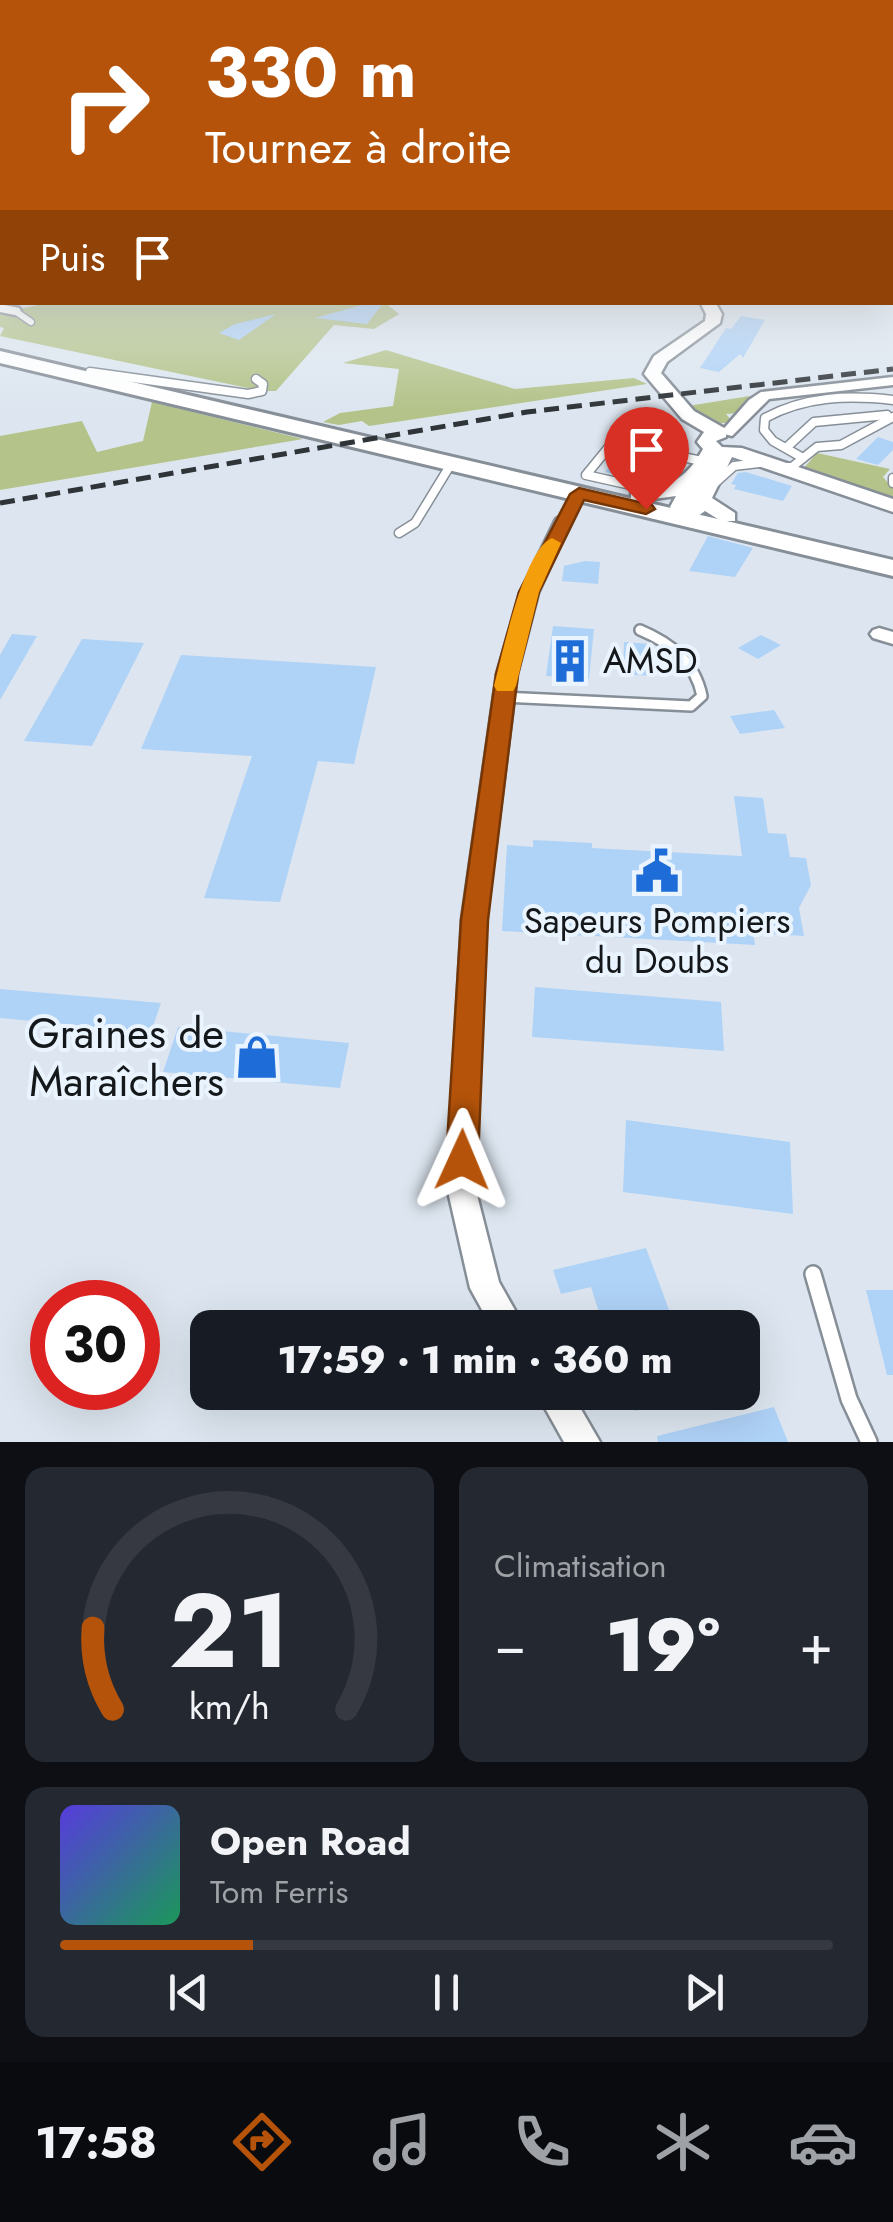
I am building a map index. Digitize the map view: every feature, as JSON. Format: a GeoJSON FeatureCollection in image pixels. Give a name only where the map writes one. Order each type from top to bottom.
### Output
{"type":"FeatureCollection","features":[{"type":"Feature","properties":{"kind":"main road"},"geometry":{"type":"LineString","coordinates":[[0,354],[638,498],[714,464]]}},
{"type":"Feature","properties":{"kind":"main road"},"geometry":{"type":"LineString","coordinates":[[0,354],[579,494],[714,464],[893,568]]}},
{"type":"Feature","properties":{"kind":"main road"},"geometry":{"type":"LineString","coordinates":[[714,464],[728,517],[893,557]]}},
{"type":"Feature","properties":{"kind":"street"},"geometry":{"type":"LineString","coordinates":[[708,305],[714,314],[712,323],[660,360],[652,374],[688,416],[714,464]]}},
{"type":"Feature","properties":{"kind":"street"},"geometry":{"type":"LineString","coordinates":[[0,308],[14,312]]}},
{"type":"Feature","properties":{"kind":"street"},"geometry":{"type":"LineString","coordinates":[[638,498],[677,490],[714,464],[749,405],[766,394],[893,381]]}},
{"type":"Feature","properties":{"kind":"street"},"geometry":{"type":"LineString","coordinates":[[714,464],[767,463],[893,506]]}},
{"type":"Feature","properties":{"kind":"street"},"geometry":{"type":"LineString","coordinates":[[499,1310],[485,1288],[461,1188],[474,920],[504,697],[529,592],[564,520]]}},
{"type":"Feature","properties":{"kind":"street"},"geometry":{"type":"LineString","coordinates":[[563,1410],[583,1442]]}},
{"type":"Feature","properties":{"kind":"lane"},"geometry":{"type":"LineString","coordinates":[[14,312],[32,322]]}},
{"type":"Feature","properties":{"kind":"lane"},"geometry":{"type":"LineString","coordinates":[[90,372],[248,394],[262,391],[263,384],[256,379]]}},
{"type":"Feature","properties":{"kind":"lane"},"geometry":{"type":"LineString","coordinates":[[803,458],[773,441],[764,430],[765,418],[790,406],[864,398],[893,400]]}},
{"type":"Feature","properties":{"kind":"lane"},"geometry":{"type":"LineString","coordinates":[[669,454],[644,488],[586,475],[613,442],[669,454],[714,464],[767,463],[789,468],[823,446],[841,445],[893,416]]}},
{"type":"Feature","properties":{"kind":"lane"},"geometry":{"type":"LineString","coordinates":[[787,447],[814,422],[893,416]]}},
{"type":"Feature","properties":{"kind":"lane"},"geometry":{"type":"LineString","coordinates":[[399,533],[415,523],[451,464]]}},
{"type":"Feature","properties":{"kind":"lane"},"geometry":{"type":"LineString","coordinates":[[564,520],[579,494]]}},
{"type":"Feature","properties":{"kind":"lane"},"geometry":{"type":"LineString","coordinates":[[504,697],[691,706],[702,696],[688,663],[663,639],[640,630]]}},
{"type":"Feature","properties":{"kind":"lane"},"geometry":{"type":"LineString","coordinates":[[814,1274],[849,1399],[869,1442]]}},
{"type":"Feature","properties":{"kind":"green space"},"geometry":{"type":"Polygon","coordinates":[[[38,305],[388,305],[399,314],[374,329],[334,325],[276,391],[262,391],[0,336],[4,328],[0,327],[0,313],[38,305]]]}},
{"type":"Feature","properties":{"kind":"green space"},"geometry":{"type":"Polygon","coordinates":[[[386,350],[515,389],[634,378],[647,384],[369,426],[362,421],[339,425],[323,422],[340,413],[393,406],[399,369],[343,363],[386,350]]]}},
{"type":"Feature","properties":{"kind":"green space"},"geometry":{"type":"Polygon","coordinates":[[[756,395],[738,413],[726,414],[732,421],[729,423],[704,423],[688,406],[756,395]]]}},
{"type":"Feature","properties":{"kind":"green space"},"geometry":{"type":"Polygon","coordinates":[[[152,402],[303,439],[0,490],[0,436],[82,421],[97,452],[143,441],[152,402]]]}},
{"type":"Feature","properties":{"kind":"green space"},"geometry":{"type":"Polygon","coordinates":[[[817,453],[890,469],[883,477],[893,488],[893,498],[802,470],[817,453]]]}},
{"type":"Feature","properties":{"kind":"building"},"geometry":{"type":"Polygon","coordinates":[[[362,305],[382,305],[367,324],[315,318],[362,305]]]}},
{"type":"Feature","properties":{"kind":"building"},"geometry":{"type":"Polygon","coordinates":[[[276,314],[239,340],[219,333],[235,324],[276,314]]]}},
{"type":"Feature","properties":{"kind":"building"},"geometry":{"type":"Polygon","coordinates":[[[741,316],[765,320],[743,358],[740,354],[719,372],[700,368],[726,328],[731,329],[741,316]]]}},
{"type":"Feature","properties":{"kind":"building"},"geometry":{"type":"Polygon","coordinates":[[[878,437],[893,442],[893,450],[878,465],[856,459],[878,437]]]}},
{"type":"Feature","properties":{"kind":"building"},"geometry":{"type":"Polygon","coordinates":[[[621,451],[656,459],[641,480],[605,472],[621,451]]]}},
{"type":"Feature","properties":{"kind":"building"},"geometry":{"type":"Polygon","coordinates":[[[738,473],[792,486],[783,501],[734,489],[736,485],[731,484],[738,473]]]}},
{"type":"Feature","properties":{"kind":"building"},"geometry":{"type":"Polygon","coordinates":[[[708,536],[753,548],[735,577],[689,571],[708,536]]]}},
{"type":"Feature","properties":{"kind":"building"},"geometry":{"type":"Polygon","coordinates":[[[600,562],[598,584],[562,581],[564,566],[600,562]]]}},
{"type":"Feature","properties":{"kind":"building","name":"AMSD"},"geometry":{"type":"Polygon","coordinates":[[[553,626],[594,629],[589,679],[546,676],[553,626]]]}},
{"type":"Feature","properties":{"kind":"building"},"geometry":{"type":"Polygon","coordinates":[[[12,634],[37,636],[0,700],[0,655],[12,634]]]}},
{"type":"Feature","properties":{"kind":"building"},"geometry":{"type":"Polygon","coordinates":[[[761,635],[781,645],[758,659],[738,648],[761,635]]]}},
{"type":"Feature","properties":{"kind":"building"},"geometry":{"type":"Polygon","coordinates":[[[82,639],[144,643],[92,746],[24,741],[82,639]]]}},
{"type":"Feature","properties":{"kind":"building"},"geometry":{"type":"Polygon","coordinates":[[[624,642],[651,644],[651,676],[623,674],[624,642]]]}},
{"type":"Feature","properties":{"kind":"building"},"geometry":{"type":"Polygon","coordinates":[[[181,655],[376,667],[354,764],[318,761],[280,902],[204,898],[252,756],[141,749],[181,655]]]}},
{"type":"Feature","properties":{"kind":"building"},"geometry":{"type":"Polygon","coordinates":[[[774,710],[785,728],[740,734],[730,716],[774,710]]]}},
{"type":"Feature","properties":{"kind":"building","name":"Sapeurs Pompiers du Doubs"},"geometry":{"type":"Polygon","coordinates":[[[734,796],[763,798],[768,833],[786,834],[790,857],[806,858],[811,885],[799,908],[804,936],[753,933],[755,945],[502,931],[507,845],[533,847],[533,840],[592,843],[592,848],[742,856],[734,796]]]}},
{"type":"Feature","properties":{"kind":"building"},"geometry":{"type":"Polygon","coordinates":[[[535,987],[721,1002],[724,1051],[532,1037],[535,987]]]}},
{"type":"Feature","properties":{"kind":"building"},"geometry":{"type":"Polygon","coordinates":[[[0,989],[161,1003],[151,1032],[0,1018],[0,989]]]}},
{"type":"Feature","properties":{"kind":"building","name":"Graines de Maraîchers"},"geometry":{"type":"Polygon","coordinates":[[[178,1027],[349,1043],[340,1088],[163,1072],[178,1027]]]}},
{"type":"Feature","properties":{"kind":"building"},"geometry":{"type":"Polygon","coordinates":[[[626,1120],[790,1142],[793,1214],[623,1192],[626,1120]]]}},
{"type":"Feature","properties":{"kind":"building"},"geometry":{"type":"Polygon","coordinates":[[[646,1248],[669,1310],[598,1310],[591,1287],[561,1294],[553,1270],[646,1248]]]}},
{"type":"Feature","properties":{"kind":"building"},"geometry":{"type":"Polygon","coordinates":[[[866,1290],[893,1290],[893,1375],[887,1375],[866,1290]]]}},
{"type":"Feature","properties":{"kind":"building"},"geometry":{"type":"Polygon","coordinates":[[[774,1407],[788,1442],[658,1442],[657,1436],[774,1407]]]}},
{"type":"Feature","properties":{"kind":"railway"},"geometry":{"type":"LineString","coordinates":[[0,503],[527,412],[893,369]]}},
{"type":"Feature","properties":{"kind":"slow traffic"},"geometry":{"type":"LineString","coordinates":[[505,686],[529,592],[552,543]]}},
{"type":"Feature","properties":{"kind":"place","name":"AMSD"},"geometry":{"type":"Point","coordinates":[570,661]}},
{"type":"Feature","properties":{"kind":"place","name":"Sapeurs Pompiers du Doubs"},"geometry":{"type":"Point","coordinates":[657,871]}},
{"type":"Feature","properties":{"kind":"place","name":"Graines de Maraîchers"},"geometry":{"type":"Point","coordinates":[257,1057]}},
{"type":"Feature","properties":{"kind":"route"},"geometry":{"type":"LineString","coordinates":[[462,1160],[474,920],[507,674],[529,592],[579,494],[646,509]]}}]}
